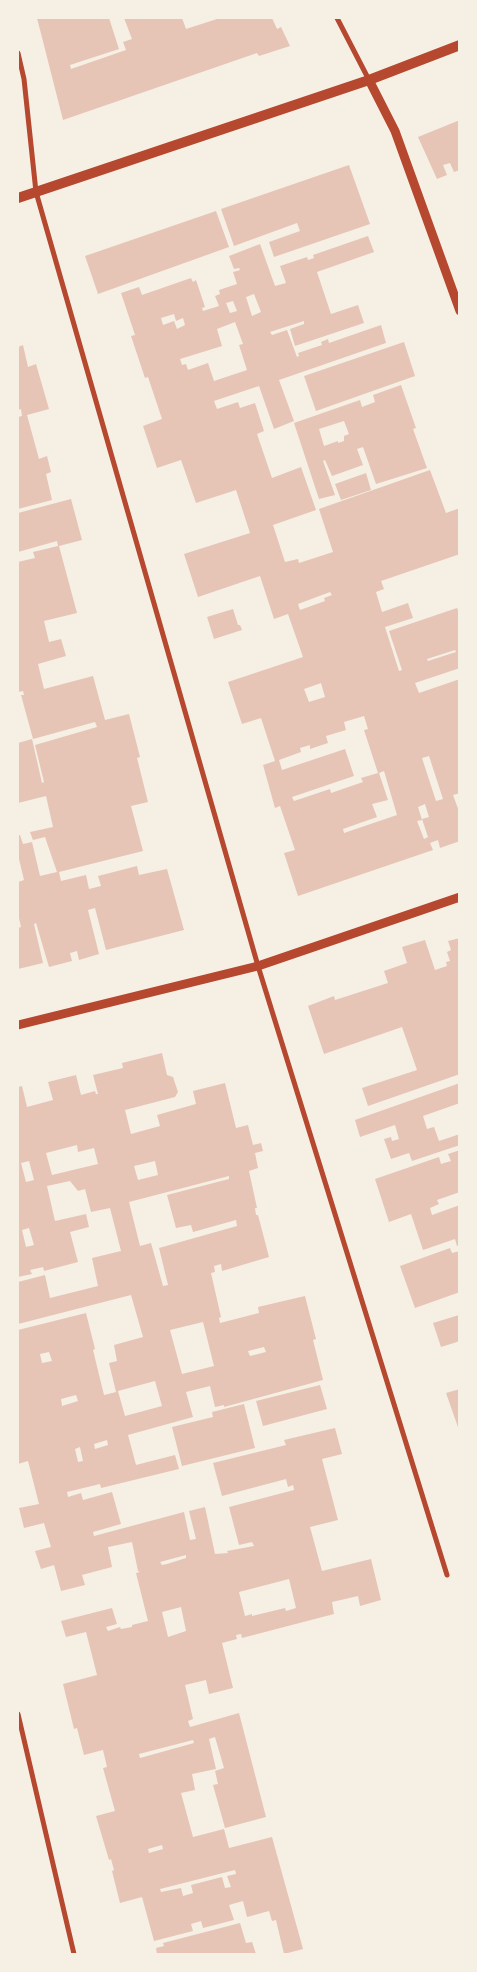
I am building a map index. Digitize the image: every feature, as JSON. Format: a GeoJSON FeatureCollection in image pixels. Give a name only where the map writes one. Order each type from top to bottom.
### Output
{"type":"FeatureCollection","features":[{"type":"Feature","properties":{"kind":"main road"},"geometry":{"type":"LineString","coordinates":[[18,198],[369,80],[460,45]]}},
{"type":"Feature","properties":{"kind":"street"},"geometry":{"type":"LineString","coordinates":[[337,18],[395,131],[460,311]]}},
{"type":"Feature","properties":{"kind":"street"},"geometry":{"type":"LineString","coordinates":[[18,53],[24,80],[36,192],[258,966],[448,1575]]}},
{"type":"Feature","properties":{"kind":"street"},"geometry":{"type":"LineString","coordinates":[[18,1025],[258,966],[460,896]]}},
{"type":"Feature","properties":{"kind":"street"},"geometry":{"type":"LineString","coordinates":[[18,1714],[74,1954]]}},
{"type":"Feature","properties":{"kind":"building"},"geometry":{"type":"Polygon","coordinates":[[[37,18],[109,18],[119,49],[70,65],[71,69],[126,50],[123,42],[132,39],[124,18],[182,18],[186,29],[220,18],[272,18],[277,29],[281,27],[290,46],[259,56],[257,53],[63,120],[37,18]]]}},
{"type":"Feature","properties":{"kind":"building"},"geometry":{"type":"Polygon","coordinates":[[[460,120],[460,170],[454,172],[450,163],[443,165],[447,175],[437,179],[418,137],[460,120]]]}},
{"type":"Feature","properties":{"kind":"building"},"geometry":{"type":"Polygon","coordinates":[[[349,165],[370,224],[274,257],[269,242],[300,231],[297,223],[234,246],[221,209],[349,165]]]}},
{"type":"Feature","properties":{"kind":"building"},"geometry":{"type":"Polygon","coordinates":[[[216,211],[229,247],[98,294],[85,256],[216,211]]]}},
{"type":"Feature","properties":{"kind":"building"},"geometry":{"type":"Polygon","coordinates":[[[368,236],[374,252],[317,272],[331,314],[358,305],[364,323],[295,346],[290,329],[304,324],[304,321],[270,332],[272,335],[287,330],[297,357],[299,356],[298,353],[322,345],[321,342],[328,339],[329,343],[381,325],[386,343],[279,380],[294,421],[274,429],[259,386],[214,401],[217,409],[238,402],[240,408],[255,403],[264,431],[257,434],[272,478],[301,467],[316,510],[273,525],[285,562],[298,559],[299,563],[333,552],[319,509],[430,470],[446,513],[460,508],[460,554],[381,581],[384,589],[376,592],[382,612],[408,603],[413,618],[385,627],[399,671],[402,670],[389,631],[457,608],[460,614],[460,668],[415,683],[419,693],[460,679],[460,793],[453,795],[460,814],[460,841],[440,848],[438,840],[430,843],[433,850],[298,896],[284,853],[295,850],[280,806],[275,808],[263,765],[275,761],[261,718],[242,724],[228,682],[303,657],[288,614],[274,619],[260,576],[198,597],[184,554],[250,533],[236,490],[196,503],[181,460],[157,468],[143,426],[162,419],[148,377],[145,378],[131,336],[135,335],[121,293],[139,287],[142,295],[191,278],[193,282],[196,280],[205,307],[202,308],[203,311],[219,306],[215,296],[220,294],[219,290],[237,284],[233,272],[240,270],[239,268],[234,269],[229,256],[260,244],[275,286],[286,283],[280,266],[307,257],[308,260],[314,258],[313,255],[368,236]],[[254,294],[246,297],[252,316],[261,312],[254,294]],[[233,301],[226,303],[230,313],[237,311],[233,301]],[[174,314],[161,318],[163,325],[174,321],[177,329],[185,325],[183,318],[176,321],[174,314]],[[235,322],[217,329],[222,346],[180,359],[182,365],[186,364],[188,370],[208,363],[214,381],[247,370],[239,345],[243,344],[235,322]],[[330,592],[298,604],[300,610],[325,601],[324,598],[332,595],[330,592]],[[455,650],[427,659],[428,661],[456,652],[455,650]],[[321,683],[304,689],[309,702],[325,697],[321,683]],[[364,716],[344,722],[346,730],[326,736],[328,743],[310,749],[310,745],[300,748],[301,752],[279,760],[282,770],[345,749],[354,776],[292,797],[294,801],[330,789],[331,793],[363,782],[361,778],[378,773],[364,730],[368,729],[364,716]],[[429,756],[422,758],[436,801],[443,799],[429,756]],[[384,771],[379,773],[388,800],[372,804],[377,817],[343,829],[344,833],[397,815],[384,771]],[[425,804],[418,807],[422,820],[417,821],[424,839],[428,837],[422,819],[429,817],[425,804]]]}},
{"type":"Feature","properties":{"kind":"building"},"geometry":{"type":"Polygon","coordinates":[[[404,342],[415,376],[316,411],[304,376],[404,342]]]}},
{"type":"Feature","properties":{"kind":"building"},"geometry":{"type":"Polygon","coordinates":[[[23,345],[28,367],[36,364],[49,409],[27,415],[39,459],[47,456],[51,472],[46,474],[52,500],[18,509],[18,417],[22,416],[21,409],[18,410],[18,347],[23,345]]]}},
{"type":"Feature","properties":{"kind":"building"},"geometry":{"type":"Polygon","coordinates":[[[401,385],[416,428],[413,429],[427,468],[376,484],[363,447],[357,449],[363,465],[332,476],[325,460],[323,461],[335,495],[319,499],[294,423],[360,400],[362,407],[375,402],[373,395],[401,385]],[[344,421],[319,429],[324,446],[344,441],[344,436],[349,434],[344,421]]]}},
{"type":"Feature","properties":{"kind":"building"},"geometry":{"type":"Polygon","coordinates":[[[366,473],[371,490],[341,500],[335,484],[366,473]]]}},
{"type":"Feature","properties":{"kind":"building"},"geometry":{"type":"Polygon","coordinates":[[[71,499],[82,540],[59,546],[77,613],[44,621],[49,642],[61,639],[66,656],[38,664],[44,689],[93,676],[105,720],[129,714],[140,757],[137,758],[148,802],[131,806],[143,851],[59,872],[61,881],[86,875],[89,889],[101,886],[98,876],[137,866],[139,875],[167,869],[184,930],[106,950],[95,908],[88,910],[99,954],[79,960],[77,951],[70,953],[72,961],[49,967],[36,923],[34,924],[43,963],[18,969],[18,928],[21,927],[18,914],[18,882],[24,880],[18,855],[18,835],[20,835],[23,844],[32,842],[40,876],[57,872],[45,837],[33,840],[30,832],[53,827],[46,796],[18,803],[18,743],[32,739],[42,783],[44,782],[35,745],[97,727],[95,722],[33,739],[21,695],[24,695],[23,691],[18,692],[18,562],[35,558],[33,552],[58,546],[57,541],[18,552],[18,513],[71,499]]]}},
{"type":"Feature","properties":{"kind":"building"},"geometry":{"type":"Polygon","coordinates":[[[233,609],[238,625],[240,625],[242,630],[214,639],[207,617],[233,609]]]}},
{"type":"Feature","properties":{"kind":"building"},"geometry":{"type":"Polygon","coordinates":[[[460,938],[460,1074],[368,1106],[362,1088],[417,1070],[402,1027],[324,1054],[308,1006],[334,996],[335,1000],[388,983],[384,971],[407,963],[402,947],[425,940],[435,970],[447,966],[446,962],[450,961],[447,952],[451,950],[448,941],[460,938]]]}},
{"type":"Feature","properties":{"kind":"building"},"geometry":{"type":"Polygon","coordinates":[[[162,1053],[167,1075],[173,1077],[178,1092],[175,1097],[125,1110],[131,1134],[160,1126],[157,1115],[196,1104],[193,1091],[225,1083],[236,1128],[248,1125],[253,1145],[261,1143],[263,1151],[255,1153],[258,1168],[249,1171],[257,1208],[255,1208],[256,1215],[258,1215],[269,1257],[222,1271],[221,1264],[214,1266],[215,1272],[211,1273],[221,1317],[219,1318],[220,1323],[259,1313],[258,1307],[305,1296],[316,1339],[313,1340],[323,1380],[224,1407],[224,1405],[215,1407],[210,1386],[186,1392],[193,1417],[128,1435],[136,1465],[175,1455],[179,1469],[101,1488],[100,1484],[67,1492],[68,1497],[81,1493],[83,1500],[112,1492],[121,1524],[93,1532],[94,1536],[184,1512],[190,1540],[196,1539],[189,1511],[205,1507],[215,1554],[228,1553],[227,1551],[254,1546],[252,1542],[239,1545],[229,1507],[294,1490],[293,1485],[288,1487],[286,1479],[222,1496],[213,1463],[286,1445],[284,1440],[335,1428],[342,1454],[322,1459],[338,1520],[310,1527],[322,1571],[371,1559],[381,1600],[360,1606],[358,1596],[332,1602],[334,1614],[242,1638],[241,1634],[236,1635],[237,1639],[222,1643],[233,1688],[209,1694],[206,1680],[185,1685],[193,1719],[188,1721],[190,1727],[239,1713],[266,1817],[225,1828],[213,1785],[218,1784],[215,1771],[224,1768],[215,1737],[209,1739],[216,1769],[192,1774],[195,1790],[181,1793],[193,1837],[224,1829],[229,1848],[272,1837],[303,1949],[284,1954],[276,1920],[272,1921],[269,1911],[247,1917],[243,1901],[229,1905],[234,1920],[203,1928],[201,1921],[191,1924],[193,1931],[154,1941],[142,1897],[120,1903],[111,1859],[109,1860],[96,1816],[115,1811],[103,1768],[107,1767],[103,1750],[84,1755],[77,1728],[74,1729],[63,1684],[97,1675],[86,1632],[66,1637],[61,1621],[112,1608],[117,1624],[106,1627],[108,1631],[120,1627],[121,1629],[132,1627],[132,1625],[148,1621],[136,1573],[140,1572],[138,1571],[132,1542],[108,1547],[112,1567],[82,1575],[85,1585],[61,1591],[54,1565],[41,1569],[35,1551],[51,1547],[44,1523],[24,1528],[19,1508],[39,1504],[28,1461],[18,1464],[18,1330],[86,1313],[104,1395],[116,1392],[109,1363],[117,1361],[114,1345],[143,1337],[131,1295],[18,1324],[18,1282],[45,1275],[50,1298],[98,1286],[92,1258],[121,1251],[110,1208],[91,1212],[85,1189],[78,1191],[70,1181],[47,1186],[55,1221],[86,1214],[89,1227],[70,1232],[78,1262],[44,1271],[43,1267],[30,1270],[32,1274],[18,1277],[18,1087],[22,1086],[27,1107],[53,1100],[48,1082],[76,1075],[81,1095],[95,1091],[98,1094],[93,1075],[123,1068],[122,1063],[162,1053]],[[77,1145],[46,1153],[52,1175],[98,1164],[94,1148],[78,1152],[77,1145]],[[29,1161],[21,1163],[26,1182],[34,1180],[29,1161]],[[155,1161],[134,1166],[138,1180],[158,1175],[155,1161]],[[229,1176],[129,1202],[140,1246],[151,1243],[163,1286],[168,1285],[159,1248],[237,1226],[236,1220],[193,1232],[191,1225],[176,1228],[167,1195],[229,1179],[229,1176]],[[29,1228],[22,1230],[26,1247],[34,1245],[29,1228]],[[203,1322],[170,1330],[182,1374],[214,1366],[203,1322]],[[264,1347],[248,1351],[250,1356],[266,1352],[264,1347]],[[49,1352],[40,1354],[42,1363],[52,1361],[49,1352]],[[155,1381],[118,1391],[125,1416],[162,1406],[155,1381]],[[76,1395],[61,1399],[62,1406],[78,1401],[76,1395]],[[107,1440],[94,1444],[95,1449],[108,1445],[107,1440]],[[80,1447],[75,1449],[78,1462],[83,1461],[80,1447]],[[186,1555],[160,1562],[162,1565],[186,1558],[186,1555]],[[289,1579],[239,1592],[245,1616],[252,1614],[252,1616],[285,1608],[286,1611],[296,1608],[289,1579]],[[181,1607],[162,1612],[168,1637],[186,1631],[181,1607]],[[193,1740],[139,1754],[140,1758],[194,1743],[193,1740]],[[162,1845],[148,1849],[149,1853],[163,1849],[162,1845]],[[235,1870],[160,1889],[161,1892],[181,1888],[183,1896],[193,1893],[191,1885],[222,1877],[225,1888],[231,1887],[227,1876],[236,1874],[235,1870]]]}},
{"type":"Feature","properties":{"kind":"building"},"geometry":{"type":"Polygon","coordinates":[[[460,1083],[460,1103],[423,1116],[427,1129],[434,1127],[439,1141],[460,1134],[460,1145],[412,1161],[409,1153],[391,1159],[384,1139],[391,1137],[392,1141],[399,1139],[395,1125],[360,1137],[355,1120],[460,1083]]]}},
{"type":"Feature","properties":{"kind":"building"},"geometry":{"type":"Polygon","coordinates":[[[460,1150],[460,1192],[437,1200],[439,1204],[430,1208],[432,1215],[460,1205],[460,1245],[457,1246],[455,1239],[423,1250],[411,1214],[389,1222],[375,1179],[439,1157],[441,1164],[451,1161],[448,1154],[460,1150]]]}},
{"type":"Feature","properties":{"kind":"building"},"geometry":{"type":"Polygon","coordinates":[[[450,1248],[452,1253],[460,1251],[460,1292],[415,1308],[400,1266],[450,1248]]]}},
{"type":"Feature","properties":{"kind":"building"},"geometry":{"type":"Polygon","coordinates":[[[459,1315],[460,1341],[441,1347],[433,1323],[459,1315]]]}},
{"type":"Feature","properties":{"kind":"building"},"geometry":{"type":"Polygon","coordinates":[[[320,1385],[327,1409],[263,1426],[256,1401],[320,1385]]]}},
{"type":"Feature","properties":{"kind":"building"},"geometry":{"type":"Polygon","coordinates":[[[460,1389],[460,1430],[459,1430],[446,1393],[460,1389]]]}},
{"type":"Feature","properties":{"kind":"building"},"geometry":{"type":"Polygon","coordinates":[[[244,1404],[255,1448],[182,1466],[172,1427],[213,1417],[212,1412],[244,1404]]]}},
{"type":"Feature","properties":{"kind":"building"},"geometry":{"type":"Polygon","coordinates":[[[240,1923],[246,1943],[252,1942],[256,1954],[157,1954],[156,1948],[164,1946],[163,1943],[240,1923]]]}}]}
